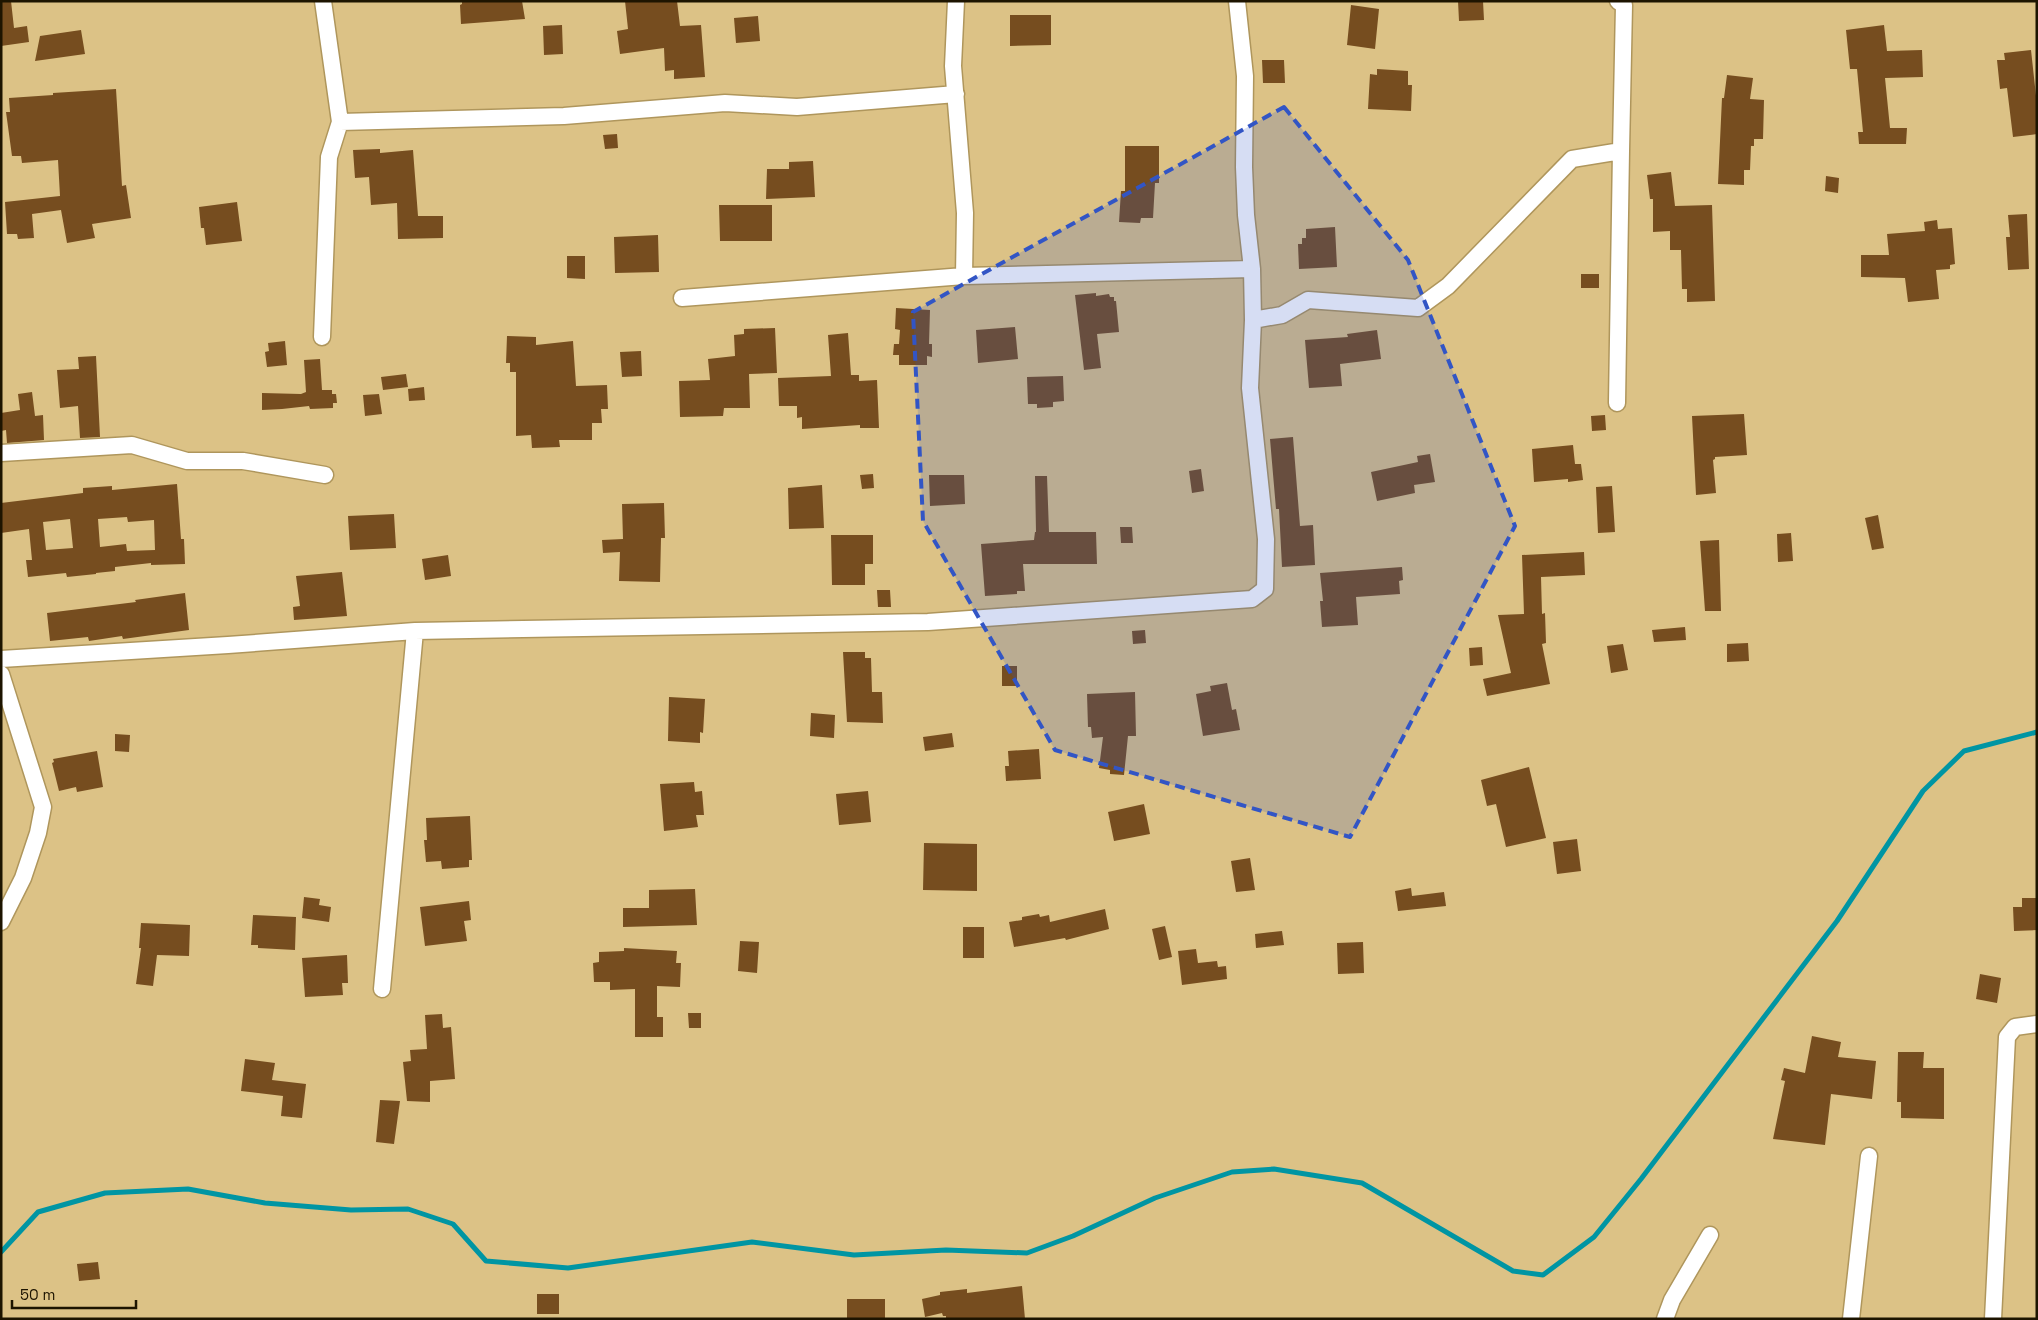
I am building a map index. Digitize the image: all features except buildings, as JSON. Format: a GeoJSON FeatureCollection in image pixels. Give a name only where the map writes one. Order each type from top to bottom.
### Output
{"type":"FeatureCollection","features":[{"type":"Feature","properties":{"kind":"street"},"geometry":{"type":"LineString","coordinates":[[322,337],[329,157],[340,122],[323,1]]}},
{"type":"Feature","properties":{"kind":"street"},"geometry":{"type":"LineString","coordinates":[[956,1],[953,66],[965,213],[964,276]]}},
{"type":"Feature","properties":{"kind":"street"},"geometry":{"type":"LineString","coordinates":[[1,659],[415,631],[928,622],[1252,599],[1264,588],[1266,539],[1250,388],[1253,320],[1252,269],[1244,186],[1245,76],[1237,1]]}},
{"type":"Feature","properties":{"kind":"street"},"geometry":{"type":"LineString","coordinates":[[1617,403],[1624,5],[1618,1]]}},
{"type":"Feature","properties":{"kind":"street"},"geometry":{"type":"LineString","coordinates":[[340,122],[564,116],[726,103],[797,107],[956,94]]}},
{"type":"Feature","properties":{"kind":"street"},"geometry":{"type":"LineString","coordinates":[[1253,320],[1282,315],[1308,300],[1418,308],[1448,286],[1572,159],[1622,151]]}},
{"type":"Feature","properties":{"kind":"street"},"geometry":{"type":"LineString","coordinates":[[682,298],[964,276],[1252,269]]}},
{"type":"Feature","properties":{"kind":"street"},"geometry":{"type":"LineString","coordinates":[[1,453],[132,445],[187,461],[243,461],[325,475]]}},
{"type":"Feature","properties":{"kind":"street"},"geometry":{"type":"LineString","coordinates":[[382,989],[415,631]]}},
{"type":"Feature","properties":{"kind":"street"},"geometry":{"type":"LineString","coordinates":[[1,674],[43,807],[38,833],[23,878],[1,922]]}},
{"type":"Feature","properties":{"kind":"street"},"geometry":{"type":"LineString","coordinates":[[1993,1319],[2007,1037],[2015,1027],[2037,1024]]}},
{"type":"Feature","properties":{"kind":"street"},"geometry":{"type":"LineString","coordinates":[[1852,1319],[1870,1156]]}},
{"type":"Feature","properties":{"kind":"street"},"geometry":{"type":"LineString","coordinates":[[1665,1319],[1672,1300],[1710,1236]]}},
{"type":"Feature","properties":{"kind":"highlighted area"},"geometry":{"type":"Polygon","coordinates":[[[1284,107],[1408,260],[1515,526],[1350,837],[1055,750],[923,521],[913,312],[1284,107]]]}},
{"type":"Feature","properties":{"kind":"waterway"},"geometry":{"type":"LineString","coordinates":[[1,1252],[38,1212],[105,1193],[188,1189],[265,1203],[351,1210],[408,1209],[453,1224],[486,1261],[568,1268],[752,1242],[854,1255],[946,1250],[1027,1253],[1073,1236],[1155,1198],[1232,1172],[1274,1169],[1362,1183],[1513,1271],[1543,1275],[1594,1237],[1641,1179],[1837,921],[1923,791],[1964,751],[2037,732]]}}]}
